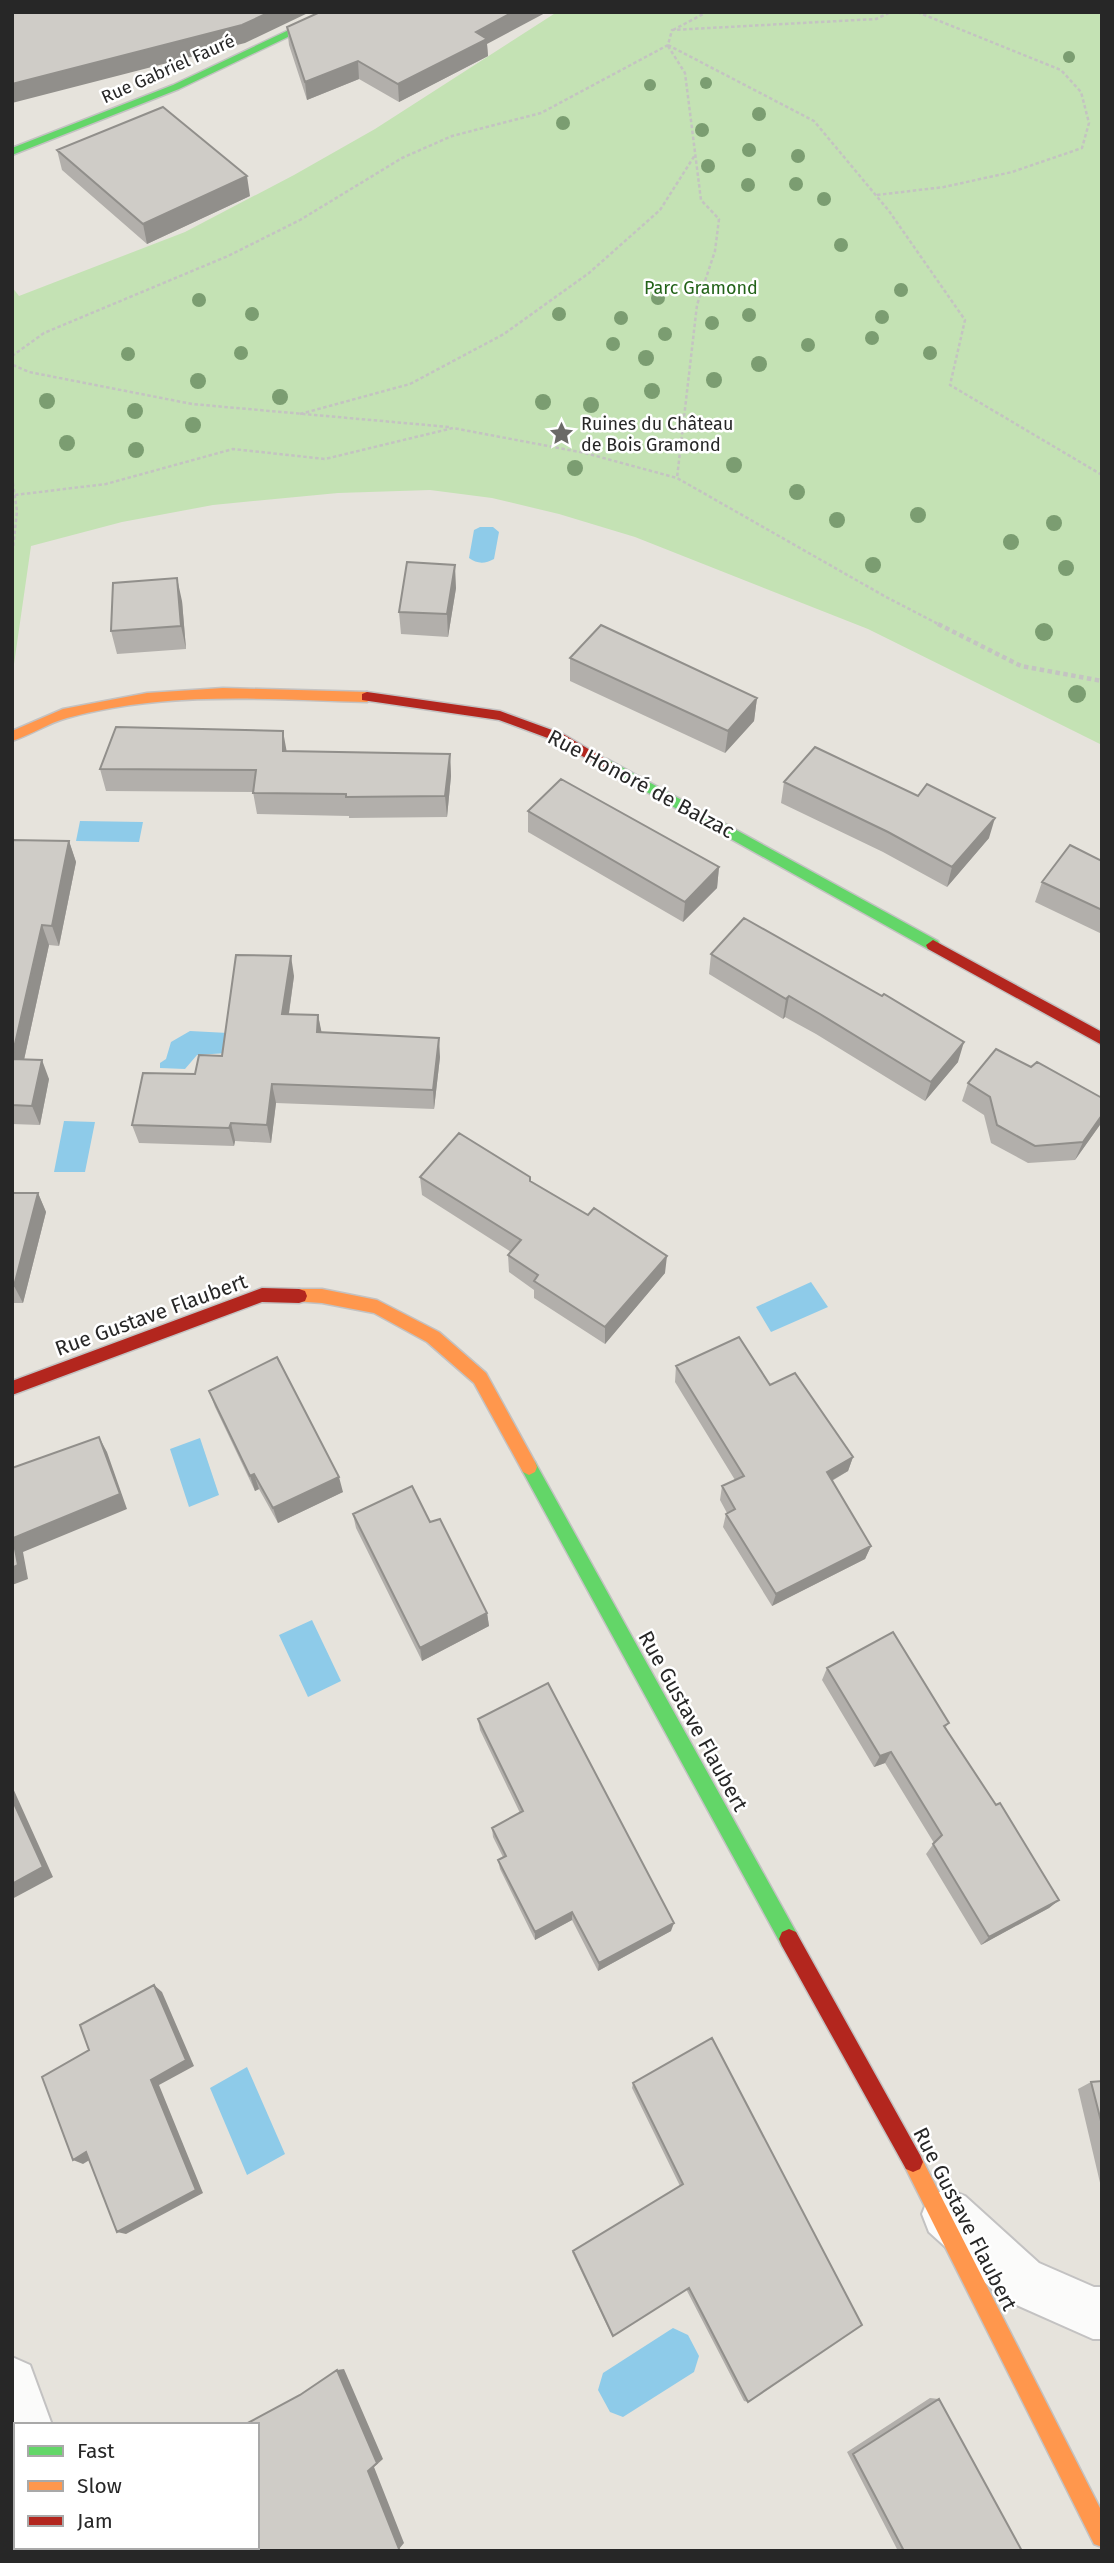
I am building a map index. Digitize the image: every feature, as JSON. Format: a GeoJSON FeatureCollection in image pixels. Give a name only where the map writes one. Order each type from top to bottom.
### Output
{"type":"FeatureCollection","features":[{"type":"Feature","properties":{"kind":"street","name":"Rue Gabriel Fauré"},"geometry":{"type":"LineString","coordinates":[[12,152],[145,102],[335,12]]}},
{"type":"Feature","properties":{"kind":"street","name":"Rue Honoré de Balzac"},"geometry":{"type":"LineString","coordinates":[[12,736],[63,714],[147,698],[223,692],[365,697],[500,716],[558,737],[1102,1039]]}},
{"type":"Feature","properties":{"kind":"street","name":"Rue Gustave Flaubert"},"geometry":{"type":"LineString","coordinates":[[12,1388],[262,1295],[322,1296],[377,1307],[433,1336],[480,1378],[936,2204],[1102,2536]]}},
{"type":"Feature","properties":{"kind":"street"},"geometry":{"type":"LineString","coordinates":[[936,2204],[1021,2281],[1093,2313],[1102,2313]]}},
{"type":"Feature","properties":{"kind":"street"},"geometry":{"type":"LineString","coordinates":[[12,2383],[25,2423]]}},
{"type":"Feature","properties":{"kind":"path"},"geometry":{"type":"LineString","coordinates":[[677,478],[697,305],[715,251],[719,219],[701,200],[685,74],[668,45],[672,30],[706,12]]}},
{"type":"Feature","properties":{"kind":"path"},"geometry":{"type":"LineString","coordinates":[[672,30],[876,19],[891,12]]}},
{"type":"Feature","properties":{"kind":"path"},"geometry":{"type":"LineString","coordinates":[[876,196],[944,187],[1012,172],[1082,148],[1088,123],[1081,92],[1061,70],[917,12]]}},
{"type":"Feature","properties":{"kind":"path"},"geometry":{"type":"LineString","coordinates":[[668,45],[814,121],[876,196],[965,320],[950,384],[1102,475]]}},
{"type":"Feature","properties":{"kind":"path"},"geometry":{"type":"LineString","coordinates":[[12,356],[44,333],[228,256],[276,232],[401,158],[452,136],[541,113],[668,45]]}},
{"type":"Feature","properties":{"kind":"path"},"geometry":{"type":"LineString","coordinates":[[300,414],[410,384],[504,334],[589,273],[660,210],[695,155]]}},
{"type":"Feature","properties":{"kind":"path"},"geometry":{"type":"LineString","coordinates":[[13,365],[29,372],[192,404],[453,428],[586,453],[677,478],[886,597],[1021,666],[1102,681]]}},
{"type":"Feature","properties":{"kind":"path"},"geometry":{"type":"LineString","coordinates":[[15,495],[106,484],[233,449],[325,459],[453,428]]}},
{"type":"Feature","properties":{"kind":"path"},"geometry":{"type":"LineString","coordinates":[[12,477],[17,511],[12,558]]}},
{"type":"Feature","properties":{"kind":"green space","name":"Parc Gramond"},"geometry":{"type":"Polygon","coordinates":[[[557,12],[1102,12],[1102,745],[868,629],[635,537],[559,514],[492,498],[430,490],[338,493],[213,505],[122,522],[31,546],[12,678],[12,287],[19,296],[185,232],[375,129],[557,12]]]}},
{"type":"Feature","properties":{"kind":"water"},"geometry":{"type":"Polygon","coordinates":[[[493,527],[499,532],[494,559],[484,562],[469,558],[474,530],[493,527]]]}},
{"type":"Feature","properties":{"kind":"water"},"geometry":{"type":"Polygon","coordinates":[[[80,821],[143,822],[139,842],[76,841],[80,821]]]}},
{"type":"Feature","properties":{"kind":"water"},"geometry":{"type":"Polygon","coordinates":[[[190,1031],[228,1033],[227,1053],[197,1055],[185,1069],[160,1068],[171,1042],[190,1031]]]}},
{"type":"Feature","properties":{"kind":"water"},"geometry":{"type":"Polygon","coordinates":[[[64,1121],[95,1122],[85,1172],[54,1172],[64,1121]]]}},
{"type":"Feature","properties":{"kind":"water"},"geometry":{"type":"Polygon","coordinates":[[[811,1282],[828,1307],[771,1332],[756,1307],[811,1282]]]}},
{"type":"Feature","properties":{"kind":"water"},"geometry":{"type":"Polygon","coordinates":[[[200,1438],[219,1495],[189,1507],[170,1449],[200,1438]]]}},
{"type":"Feature","properties":{"kind":"water"},"geometry":{"type":"Polygon","coordinates":[[[312,1620],[341,1681],[308,1697],[279,1635],[312,1620]]]}},
{"type":"Feature","properties":{"kind":"water"},"geometry":{"type":"Polygon","coordinates":[[[247,2067],[285,2154],[247,2175],[210,2088],[247,2067]]]}},
{"type":"Feature","properties":{"kind":"water"},"geometry":{"type":"Polygon","coordinates":[[[673,2328],[688,2335],[699,2356],[694,2372],[623,2417],[610,2412],[598,2390],[603,2373],[673,2328]]]}},
{"type":"Feature","properties":{"kind":"building"},"geometry":{"type":"Polygon","coordinates":[[[12,12],[270,12],[242,25],[12,84],[12,12]]]}},
{"type":"Feature","properties":{"kind":"building"},"geometry":{"type":"Polygon","coordinates":[[[320,12],[513,12],[476,32],[487,39],[398,84],[358,61],[305,82],[287,27],[320,12]]]}},
{"type":"Feature","properties":{"kind":"building"},"geometry":{"type":"Polygon","coordinates":[[[163,107],[247,176],[143,224],[57,150],[163,107]]]}},
{"type":"Feature","properties":{"kind":"building"},"geometry":{"type":"Polygon","coordinates":[[[407,562],[455,565],[447,614],[399,612],[407,562]]]}},
{"type":"Feature","properties":{"kind":"building"},"geometry":{"type":"Polygon","coordinates":[[[177,578],[181,626],[111,631],[113,583],[177,578]]]}},
{"type":"Feature","properties":{"kind":"building"},"geometry":{"type":"Polygon","coordinates":[[[601,625],[757,698],[728,731],[570,658],[601,625]]]}},
{"type":"Feature","properties":{"kind":"building"},"geometry":{"type":"Polygon","coordinates":[[[116,727],[283,731],[283,751],[450,754],[445,796],[346,797],[346,794],[253,793],[256,770],[100,769],[116,727]]]}},
{"type":"Feature","properties":{"kind":"building"},"geometry":{"type":"Polygon","coordinates":[[[815,747],[918,796],[927,784],[995,818],[952,867],[888,832],[784,782],[815,747]]]}},
{"type":"Feature","properties":{"kind":"building"},"geometry":{"type":"Polygon","coordinates":[[[561,779],[719,867],[685,902],[528,811],[561,779]]]}},
{"type":"Feature","properties":{"kind":"building"},"geometry":{"type":"Polygon","coordinates":[[[12,840],[69,841],[52,926],[42,925],[12,1057],[12,840]]]}},
{"type":"Feature","properties":{"kind":"building"},"geometry":{"type":"Polygon","coordinates":[[[1070,845],[1102,861],[1102,910],[1042,882],[1070,845]]]}},
{"type":"Feature","properties":{"kind":"building"},"geometry":{"type":"Polygon","coordinates":[[[744,918],[882,996],[884,994],[964,1042],[931,1082],[820,1014],[789,996],[786,999],[711,954],[744,918]]]}},
{"type":"Feature","properties":{"kind":"building"},"geometry":{"type":"Polygon","coordinates":[[[236,955],[291,956],[282,1014],[318,1015],[317,1032],[439,1038],[433,1090],[272,1084],[267,1125],[231,1123],[229,1128],[132,1125],[143,1073],[195,1074],[199,1055],[222,1056],[236,955]]]}},
{"type":"Feature","properties":{"kind":"building"},"geometry":{"type":"Polygon","coordinates":[[[996,1049],[1031,1067],[1037,1062],[1102,1098],[1102,1115],[1083,1142],[1035,1146],[997,1125],[990,1097],[968,1083],[996,1049]]]}},
{"type":"Feature","properties":{"kind":"building"},"geometry":{"type":"Polygon","coordinates":[[[12,1059],[42,1060],[32,1106],[12,1105],[12,1059]]]}},
{"type":"Feature","properties":{"kind":"building"},"geometry":{"type":"Polygon","coordinates":[[[459,1133],[530,1177],[530,1181],[588,1215],[594,1208],[667,1256],[605,1327],[534,1281],[538,1275],[508,1255],[521,1240],[420,1177],[459,1133]]]}},
{"type":"Feature","properties":{"kind":"building"},"geometry":{"type":"Polygon","coordinates":[[[12,1193],[38,1193],[14,1286],[12,1286],[12,1193]]]}},
{"type":"Feature","properties":{"kind":"building"},"geometry":{"type":"Polygon","coordinates":[[[739,1337],[770,1385],[795,1373],[853,1457],[827,1472],[871,1546],[776,1594],[726,1514],[735,1509],[722,1486],[744,1476],[676,1366],[739,1337]]]}},
{"type":"Feature","properties":{"kind":"building"},"geometry":{"type":"Polygon","coordinates":[[[277,1357],[339,1477],[273,1508],[254,1474],[250,1476],[209,1391],[277,1357]]]}},
{"type":"Feature","properties":{"kind":"building"},"geometry":{"type":"Polygon","coordinates":[[[99,1437],[120,1494],[13,1538],[18,1565],[12,1568],[12,1468],[99,1437]]]}},
{"type":"Feature","properties":{"kind":"building"},"geometry":{"type":"Polygon","coordinates":[[[412,1486],[430,1522],[440,1519],[487,1613],[420,1648],[353,1514],[412,1486]]]}},
{"type":"Feature","properties":{"kind":"building"},"geometry":{"type":"Polygon","coordinates":[[[893,1632],[949,1723],[944,1726],[996,1805],[1000,1803],[1059,1900],[989,1937],[933,1844],[942,1835],[891,1752],[880,1756],[827,1668],[893,1632]]]}},
{"type":"Feature","properties":{"kind":"building"},"geometry":{"type":"Polygon","coordinates":[[[548,1683],[674,1923],[599,1963],[572,1912],[535,1932],[498,1860],[506,1856],[492,1828],[523,1811],[478,1719],[548,1683]]]}},
{"type":"Feature","properties":{"kind":"building"},"geometry":{"type":"Polygon","coordinates":[[[12,1799],[43,1867],[12,1884],[12,1799]]]}},
{"type":"Feature","properties":{"kind":"building"},"geometry":{"type":"Polygon","coordinates":[[[154,1985],[186,2060],[151,2080],[196,2190],[117,2232],[86,2152],[73,2160],[42,2077],[89,2050],[80,2025],[154,1985]]]}},
{"type":"Feature","properties":{"kind":"building"},"geometry":{"type":"Polygon","coordinates":[[[712,2038],[862,2325],[748,2402],[689,2288],[613,2336],[573,2251],[683,2184],[633,2083],[712,2038]]]}},
{"type":"Feature","properties":{"kind":"building"},"geometry":{"type":"Polygon","coordinates":[[[1102,2081],[1102,2125],[1091,2082],[1102,2081]]]}},
{"type":"Feature","properties":{"kind":"building"},"geometry":{"type":"Polygon","coordinates":[[[337,2370],[377,2463],[368,2471],[399,2549],[396,2551],[217,2551],[259,2549],[259,2423],[248,2423],[300,2395],[337,2370]]]}},
{"type":"Feature","properties":{"kind":"building"},"geometry":{"type":"Polygon","coordinates":[[[939,2399],[1022,2551],[904,2551],[853,2454],[939,2399]]]}},
{"type":"Feature","properties":{"kind":"traffic: fast"},"geometry":{"type":"LineString","coordinates":[[12,152],[176,87],[335,12]]}},
{"type":"Feature","properties":{"kind":"traffic: fast"},"geometry":{"type":"LineString","coordinates":[[607,764],[933,945]]}},
{"type":"Feature","properties":{"kind":"traffic: fast"},"geometry":{"type":"LineString","coordinates":[[529,1467],[789,1939]]}},
{"type":"Feature","properties":{"kind":"traffic: slow"},"geometry":{"type":"LineString","coordinates":[[12,736],[63,714],[147,698],[223,693],[367,697]]}},
{"type":"Feature","properties":{"kind":"traffic: slow"},"geometry":{"type":"LineString","coordinates":[[299,1296],[322,1296],[377,1307],[433,1337],[480,1378],[529,1467]]}},
{"type":"Feature","properties":{"kind":"traffic: slow"},"geometry":{"type":"LineString","coordinates":[[913,2162],[1102,2536]]}},
{"type":"Feature","properties":{"kind":"traffic: jam"},"geometry":{"type":"LineString","coordinates":[[367,697],[500,716],[558,737],[607,764]]}},
{"type":"Feature","properties":{"kind":"traffic: jam"},"geometry":{"type":"LineString","coordinates":[[933,945],[1102,1039]]}},
{"type":"Feature","properties":{"kind":"traffic: jam"},"geometry":{"type":"LineString","coordinates":[[12,1388],[262,1295],[299,1296]]}},
{"type":"Feature","properties":{"kind":"traffic: jam"},"geometry":{"type":"LineString","coordinates":[[789,1939],[913,2162]]}},
{"type":"Feature","properties":{"kind":"place","name":"Ruines du Château de Bois Gramond"},"geometry":{"type":"Point","coordinates":[561,434]}}]}
